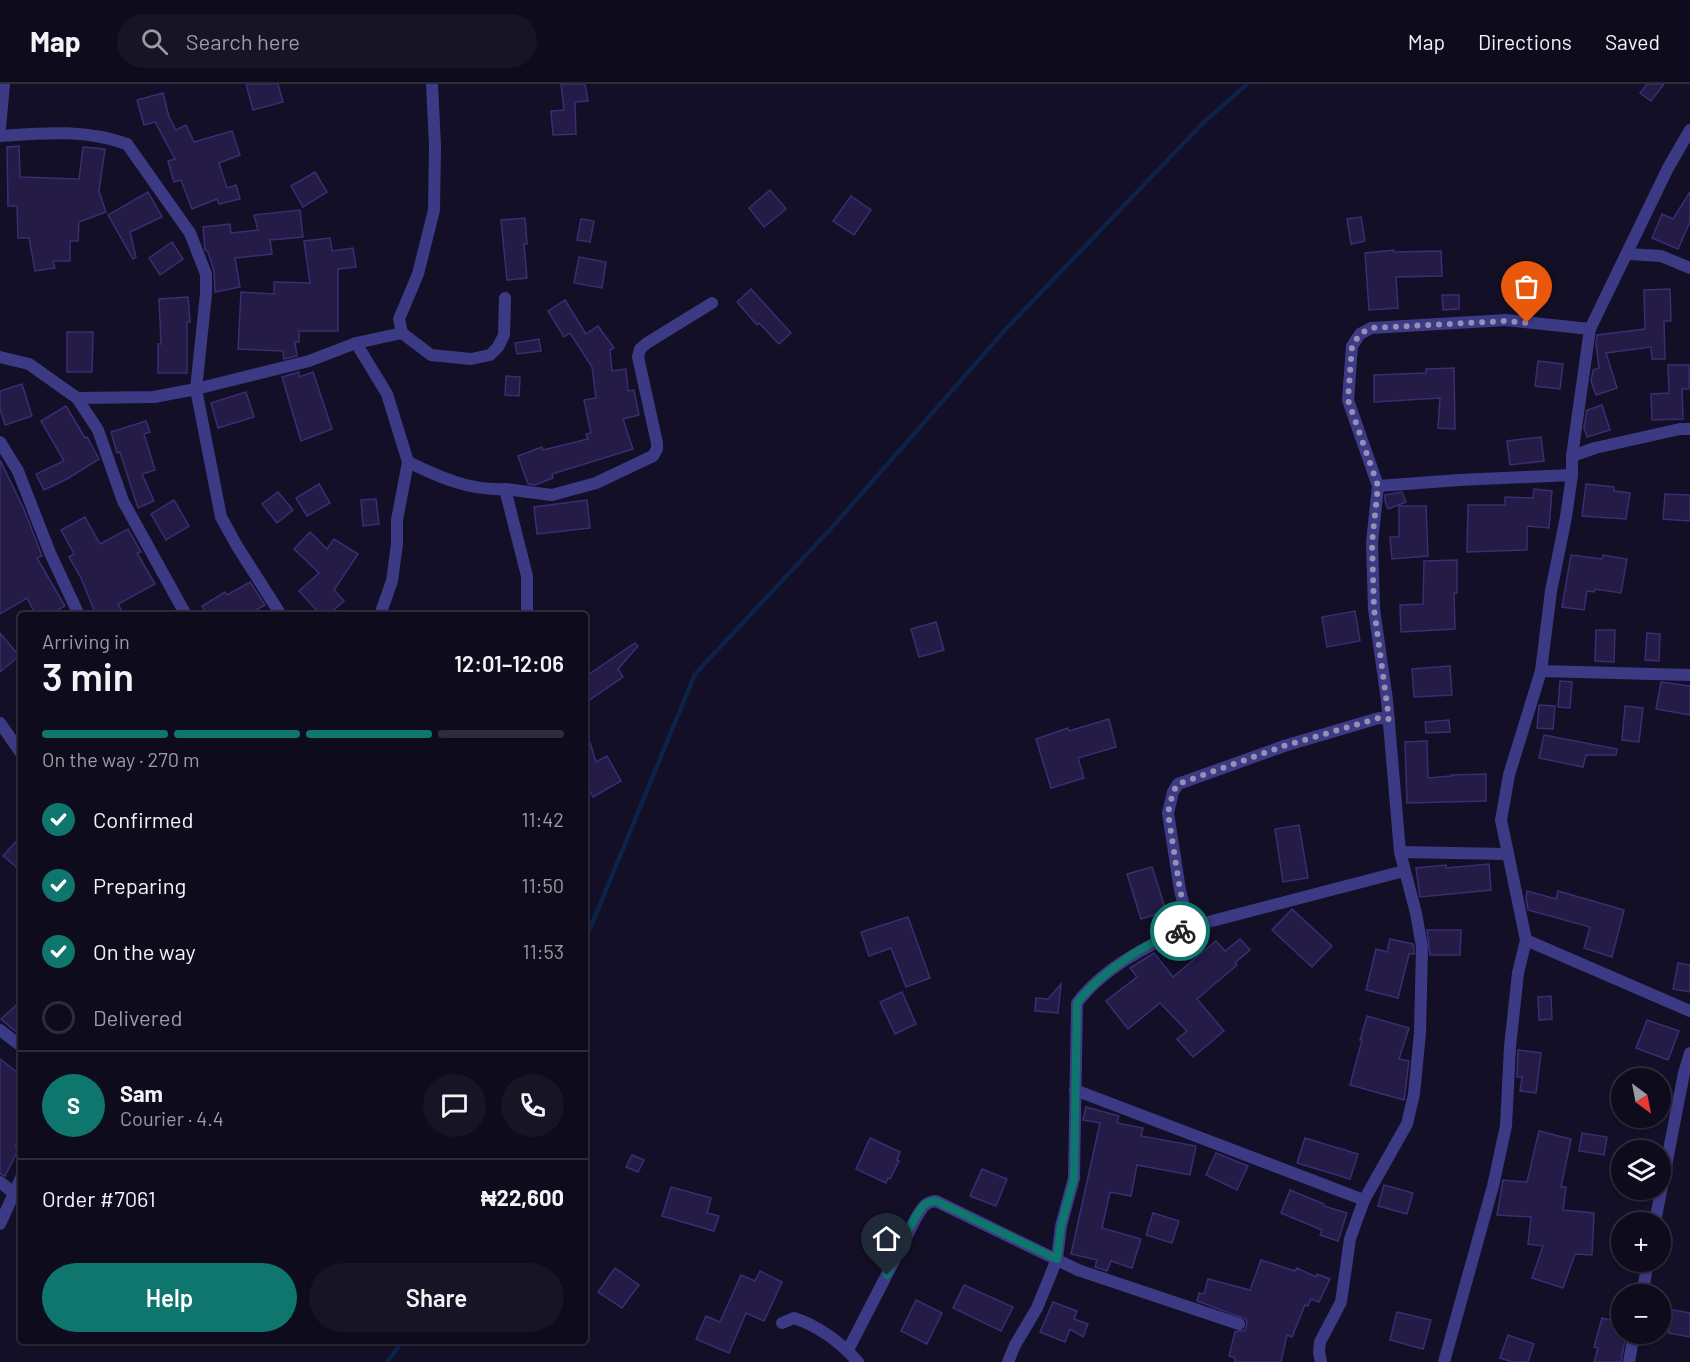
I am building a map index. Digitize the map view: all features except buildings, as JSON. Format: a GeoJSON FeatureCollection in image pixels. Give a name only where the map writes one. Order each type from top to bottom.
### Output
{"type":"FeatureCollection","features":[{"type":"Feature","properties":{"kind":"street"},"geometry":{"type":"LineString","coordinates":[[0,128],[4,84]]}},
{"type":"Feature","properties":{"kind":"street"},"geometry":{"type":"LineString","coordinates":[[432,84],[435,146],[434,210],[418,274],[399,319],[402,333],[431,355],[471,358],[490,355],[498,347],[504,335],[505,298]]}},
{"type":"Feature","properties":{"kind":"street"},"geometry":{"type":"LineString","coordinates":[[1444,1362],[1470,1274],[1504,1135],[1518,973],[1526,939],[1501,820],[1509,775],[1541,671],[1550,601],[1566,517],[1590,329],[1668,168],[1690,130]]}},
{"type":"Feature","properties":{"kind":"street"},"geometry":{"type":"LineString","coordinates":[[0,136],[62,132],[127,144],[190,233],[206,274],[196,389],[221,517],[279,612]]}},
{"type":"Feature","properties":{"kind":"street"},"geometry":{"type":"LineString","coordinates":[[1628,254],[1661,256],[1690,268]]}},
{"type":"Feature","properties":{"kind":"street"},"geometry":{"type":"LineString","coordinates":[[408,462],[444,479],[489,490],[505,489],[552,495],[596,483],[653,456],[657,443],[638,357],[640,350],[647,343],[712,303]]}},
{"type":"Feature","properties":{"kind":"street"},"geometry":{"type":"LineString","coordinates":[[1322,1362],[1319,1352],[1320,1342],[1341,1302],[1350,1239],[1364,1200],[1407,1124],[1414,1094],[1420,1033],[1422,947],[1416,913],[1400,852],[1389,719],[1374,609],[1372,543],[1378,486],[1348,400],[1352,346],[1360,334],[1371,328],[1506,321],[1590,329]]}},
{"type":"Feature","properties":{"kind":"street"},"geometry":{"type":"LineString","coordinates":[[77,398],[154,397],[196,389],[309,361],[356,343],[402,333]]}},
{"type":"Feature","properties":{"kind":"street"},"geometry":{"type":"LineString","coordinates":[[356,343],[387,394],[408,462],[397,520],[397,544],[392,581],[381,612]]}},
{"type":"Feature","properties":{"kind":"street"},"geometry":{"type":"LineString","coordinates":[[0,357],[29,364],[77,398],[98,430],[123,501],[184,612]]}},
{"type":"Feature","properties":{"kind":"street"},"geometry":{"type":"LineString","coordinates":[[1572,456],[1595,448],[1680,429],[1690,429]]}},
{"type":"Feature","properties":{"kind":"street"},"geometry":{"type":"LineString","coordinates":[[0,442],[18,471],[50,553],[78,612]]}},
{"type":"Feature","properties":{"kind":"street"},"geometry":{"type":"LineString","coordinates":[[1378,486],[1572,475]]}},
{"type":"Feature","properties":{"kind":"street"},"geometry":{"type":"LineString","coordinates":[[505,489],[527,576],[527,612]]}},
{"type":"Feature","properties":{"kind":"street"},"geometry":{"type":"LineString","coordinates":[[1541,671],[1690,675]]}},
{"type":"Feature","properties":{"kind":"street"},"geometry":{"type":"LineString","coordinates":[[1189,927],[1180,890],[1168,813],[1173,792],[1178,784],[1284,746],[1379,718],[1389,719]]}},
{"type":"Feature","properties":{"kind":"street"},"geometry":{"type":"LineString","coordinates":[[0,723],[18,749]]}},
{"type":"Feature","properties":{"kind":"street"},"geometry":{"type":"LineString","coordinates":[[1400,852],[1507,854]]}},
{"type":"Feature","properties":{"kind":"street"},"geometry":{"type":"LineString","coordinates":[[1008,1362],[1015,1345],[1037,1308],[1057,1259],[1061,1226],[1074,1178],[1077,1003],[1087,989],[1136,953],[1189,927],[1404,871]]}},
{"type":"Feature","properties":{"kind":"street"},"geometry":{"type":"LineString","coordinates":[[1526,939],[1690,1011]]}},
{"type":"Feature","properties":{"kind":"street"},"geometry":{"type":"LineString","coordinates":[[0,1030],[18,1044]]}},
{"type":"Feature","properties":{"kind":"street"},"geometry":{"type":"LineString","coordinates":[[1658,1212],[1684,1073],[1690,1053]]}},
{"type":"Feature","properties":{"kind":"street"},"geometry":{"type":"LineString","coordinates":[[1075,1090],[1364,1200]]}},
{"type":"Feature","properties":{"kind":"street"},"geometry":{"type":"LineString","coordinates":[[0,1182],[15,1194]]}},
{"type":"Feature","properties":{"kind":"street"},"geometry":{"type":"LineString","coordinates":[[0,1224],[18,1186]]}},
{"type":"Feature","properties":{"kind":"street"},"geometry":{"type":"LineString","coordinates":[[848,1350],[916,1218],[924,1205],[936,1201],[1078,1270],[1239,1324]]}},
{"type":"Feature","properties":{"kind":"street"},"geometry":{"type":"LineString","coordinates":[[782,1323],[794,1318],[806,1322],[848,1350],[858,1362]]}},
{"type":"Feature","properties":{"kind":"street"},"geometry":{"type":"LineString","coordinates":[[1629,1362],[1632,1344]]}},
{"type":"Feature","properties":{"kind":"waterway"},"geometry":{"type":"LineString","coordinates":[[588,934],[695,674],[836,523],[1006,329],[1202,124],[1247,84]]}},
{"type":"Feature","properties":{"kind":"waterway"},"geometry":{"type":"LineString","coordinates":[[387,1362],[401,1344]]}},
{"type":"Feature","properties":{"kind":"way so far"},"geometry":{"type":"LineString","coordinates":[[1180,931],[1189,927],[1180,890],[1168,813],[1173,792],[1178,784],[1284,746],[1379,718],[1389,719],[1374,609],[1372,543],[1378,486],[1348,400],[1352,346],[1360,334],[1371,328],[1506,321],[1527,323]]}},
{"type":"Feature","properties":{"kind":"route"},"geometry":{"type":"LineString","coordinates":[[887,1275],[924,1205],[936,1201],[1057,1259],[1061,1226],[1074,1178],[1077,1003],[1087,989],[1136,953],[1180,931]]}}]}
